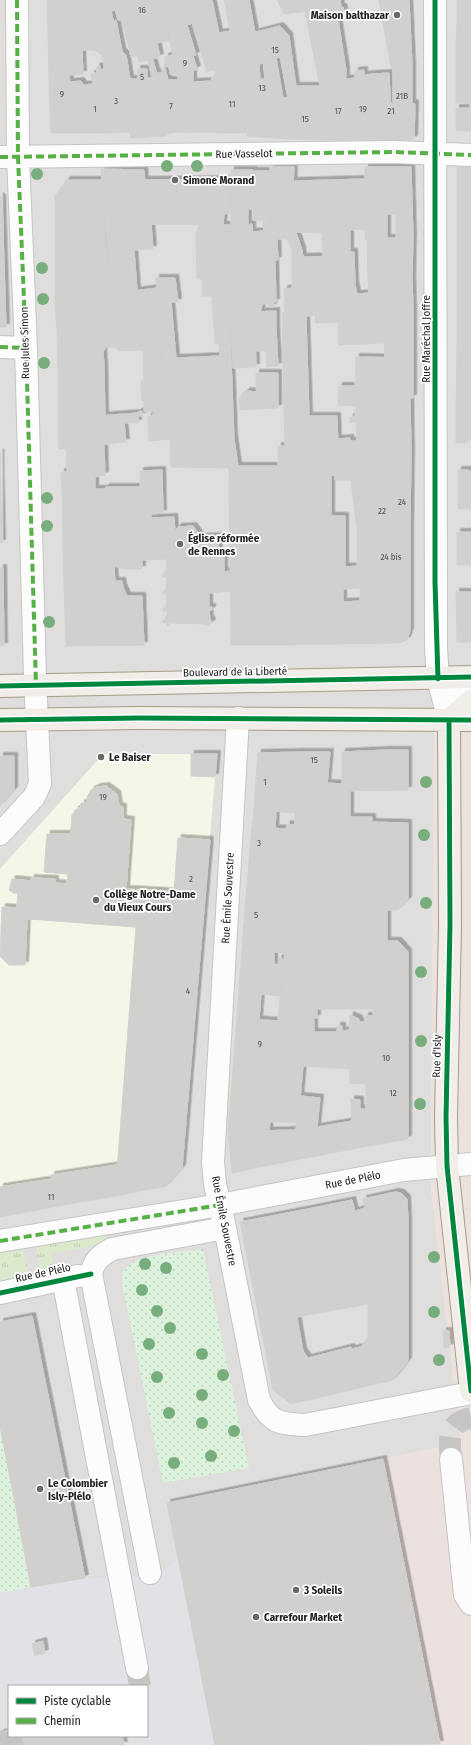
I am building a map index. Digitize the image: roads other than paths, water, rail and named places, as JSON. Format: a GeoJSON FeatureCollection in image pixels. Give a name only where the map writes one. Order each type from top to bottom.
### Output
{"type":"FeatureCollection","features":[{"type":"Feature","properties":{"kind":"main road","name":"Boulevard de la Liberté"},"geometry":{"type":"LineString","coordinates":[[0,686],[438,679],[471,677]]}},
{"type":"Feature","properties":{"kind":"main road"},"geometry":{"type":"LineString","coordinates":[[449,720],[471,701]]}},
{"type":"Feature","properties":{"kind":"main road"},"geometry":{"type":"LineString","coordinates":[[0,720],[238,718],[471,720]]}},
{"type":"Feature","properties":{"kind":"main road","name":"Rue d'Isly"},"geometry":{"type":"LineString","coordinates":[[449,720],[450,925],[446,1117],[447,1166],[471,1392]]}},
{"type":"Feature","properties":{"kind":"street","name":"Rue Jules Simon"},"geometry":{"type":"LineString","coordinates":[[17,0],[9,156],[26,348],[36,686]]}},
{"type":"Feature","properties":{"kind":"street","name":"Rue Maréchal Joffre"},"geometry":{"type":"LineString","coordinates":[[435,0],[436,590],[438,679]]}},
{"type":"Feature","properties":{"kind":"street","name":"Rue Vasselot"},"geometry":{"type":"LineString","coordinates":[[9,156],[394,152],[471,155]]}},
{"type":"Feature","properties":{"kind":"street"},"geometry":{"type":"LineString","coordinates":[[0,347],[26,348]]}},
{"type":"Feature","properties":{"kind":"street"},"geometry":{"type":"LineString","coordinates":[[438,679],[471,701]]}},
{"type":"Feature","properties":{"kind":"street"},"geometry":{"type":"LineString","coordinates":[[438,679],[449,720]]}},
{"type":"Feature","properties":{"kind":"street"},"geometry":{"type":"LineString","coordinates":[[0,834],[34,797],[40,784],[36,686]]}},
{"type":"Feature","properties":{"kind":"street","name":"Rue Émile Souvestre"},"geometry":{"type":"LineString","coordinates":[[238,718],[213,1162],[215,1184],[259,1400],[266,1414],[271,1417],[289,1424],[304,1425],[471,1392]]}},
{"type":"Feature","properties":{"kind":"street"},"geometry":{"type":"LineString","coordinates":[[447,1166],[471,1164]]}},
{"type":"Feature","properties":{"kind":"street","name":"Rue de Plélo"},"geometry":{"type":"LineString","coordinates":[[0,1241],[220,1206],[404,1170],[447,1166]]}},
{"type":"Feature","properties":{"kind":"street"},"geometry":{"type":"LineString","coordinates":[[150,1573],[91,1274],[93,1265],[100,1256],[112,1249],[225,1228]]}},
{"type":"Feature","properties":{"kind":"street","name":"Rue de Plélo"},"geometry":{"type":"LineString","coordinates":[[0,1293],[91,1274]]}},
{"type":"Feature","properties":{"kind":"street"},"geometry":{"type":"LineString","coordinates":[[63,1279],[137,1668]]}},
{"type":"Feature","properties":{"kind":"street"},"geometry":{"type":"LineString","coordinates":[[451,1459],[465,1595],[471,1604]]}},
{"type":"Feature","properties":{"kind":"tunnel"},"geometry":{"type":"LineString","coordinates":[[451,1459],[451,1432],[457,1424],[463,1420],[471,1418]]}},
{"type":"Feature","properties":{"kind":"tunnel"},"geometry":{"type":"LineString","coordinates":[[137,1668],[140,1685]]}},
{"type":"Feature","properties":{"kind":"tunnel"},"geometry":{"type":"LineString","coordinates":[[0,1742],[24,1737]]}},
{"type":"Feature","properties":{"kind":"place","name":"Maison balthazar"},"geometry":{"type":"Point","coordinates":[397,15]}},
{"type":"Feature","properties":{"kind":"place","name":"Simone Morand"},"geometry":{"type":"Point","coordinates":[175,180]}},
{"type":"Feature","properties":{"kind":"place","name":"Église réformée de Rennes"},"geometry":{"type":"Point","coordinates":[180,544]}},
{"type":"Feature","properties":{"kind":"place","name":"Le Baiser"},"geometry":{"type":"Point","coordinates":[101,757]}},
{"type":"Feature","properties":{"kind":"place","name":"Collège Notre-Dame du Vieux Cours"},"geometry":{"type":"Point","coordinates":[96,900]}},
{"type":"Feature","properties":{"kind":"place","name":"Le Colombier Isly-Plélo"},"geometry":{"type":"Point","coordinates":[40,1489]}},
{"type":"Feature","properties":{"kind":"place","name":"3 Soleils"},"geometry":{"type":"Point","coordinates":[296,1590]}},
{"type":"Feature","properties":{"kind":"place","name":"Carrefour Market"},"geometry":{"type":"Point","coordinates":[256,1617]}}]}
